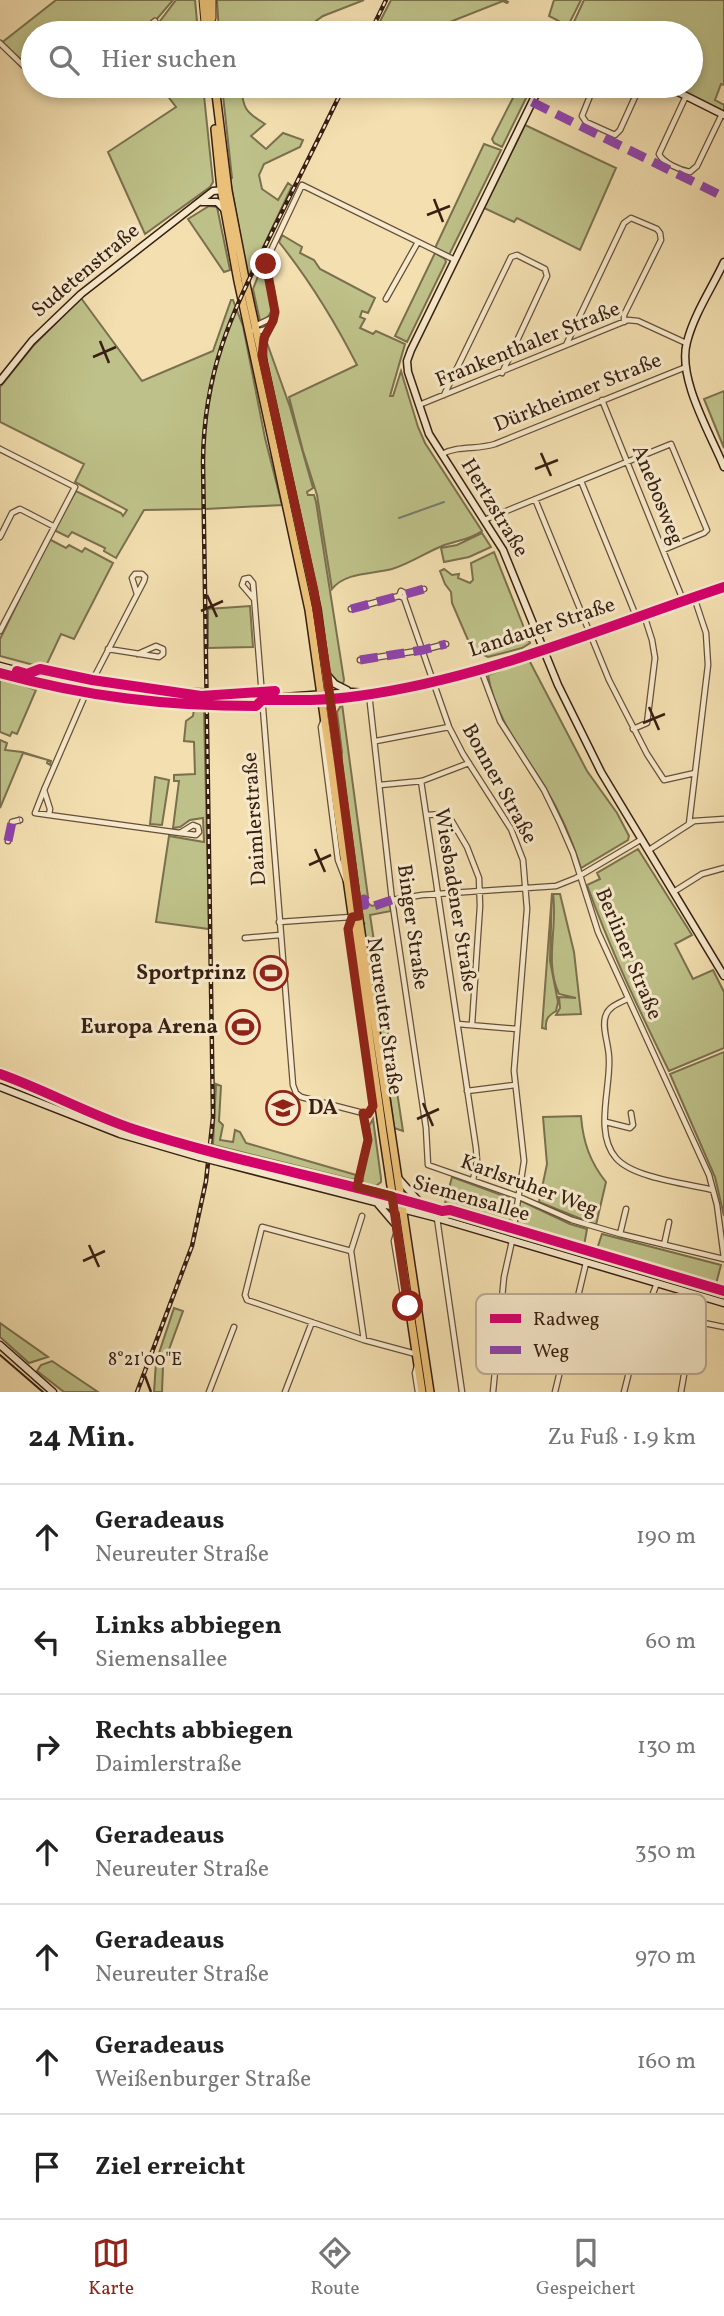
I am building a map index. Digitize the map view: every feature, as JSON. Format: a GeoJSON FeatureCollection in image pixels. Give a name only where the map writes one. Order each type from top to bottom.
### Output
{"type":"FeatureCollection","features":[{"type":"Feature","properties":{"kind":"highway"},"geometry":{"type":"LineString","coordinates":[[204,0],[207,21]]}},
{"type":"Feature","properties":{"kind":"highway"},"geometry":{"type":"LineString","coordinates":[[210,21],[211,0]]}},
{"type":"Feature","properties":{"kind":"main road","name":"Neureuter Straße"},"geometry":{"type":"LineString","coordinates":[[214,98],[225,210],[262,356],[314,591],[347,883],[356,917],[381,1120],[393,1178]]}},
{"type":"Feature","properties":{"kind":"main road","name":"Hertzstraße"},"geometry":{"type":"LineString","coordinates":[[534,98],[408,358],[408,372],[429,434],[503,550],[543,649],[586,744],[724,976]]}},
{"type":"Feature","properties":{"kind":"main road"},"geometry":{"type":"LineString","coordinates":[[690,98],[723,114]]}},
{"type":"Feature","properties":{"kind":"main road","name":"Neureuter Straße"},"geometry":{"type":"LineString","coordinates":[[224,191],[323,674]]}},
{"type":"Feature","properties":{"kind":"main road","name":"Sudetenstraße"},"geometry":{"type":"LineString","coordinates":[[0,382],[32,341],[80,294],[202,201],[224,191]]}},
{"type":"Feature","properties":{"kind":"main road"},"geometry":{"type":"LineString","coordinates":[[202,201],[217,202],[225,210]]}},
{"type":"Feature","properties":{"kind":"main road"},"geometry":{"type":"LineString","coordinates":[[724,262],[687,343],[686,367],[690,386],[724,467]]}},
{"type":"Feature","properties":{"kind":"main road","name":"Landauer Straße"},"geometry":{"type":"LineString","coordinates":[[0,666],[89,688],[152,697],[272,700],[369,694],[481,670],[724,587]]}},
{"type":"Feature","properties":{"kind":"main road"},"geometry":{"type":"LineString","coordinates":[[323,674],[350,695],[338,702],[328,716],[305,697],[323,674]]}},
{"type":"Feature","properties":{"kind":"main road","name":"Neureuter Straße"},"geometry":{"type":"LineString","coordinates":[[328,716],[398,1208],[408,1306],[430,1392]]}},
{"type":"Feature","properties":{"kind":"main road","name":"Siemensallee"},"geometry":{"type":"LineString","coordinates":[[0,1074],[118,1124],[200,1148],[376,1191],[724,1294]]}},
{"type":"Feature","properties":{"kind":"main road","name":"Siemensallee"},"geometry":{"type":"LineString","coordinates":[[0,1087],[120,1134],[437,1218],[695,1294]]}},
{"type":"Feature","properties":{"kind":"main road"},"geometry":{"type":"LineString","coordinates":[[47,1105],[48,1093]]}},
{"type":"Feature","properties":{"kind":"main road"},"geometry":{"type":"LineString","coordinates":[[376,1191],[393,1178],[422,1205]]}},
{"type":"Feature","properties":{"kind":"main road"},"geometry":{"type":"LineString","coordinates":[[377,1203],[399,1228],[416,1213]]}},
{"type":"Feature","properties":{"kind":"main road","name":"Neureuter Straße"},"geometry":{"type":"LineString","coordinates":[[399,1228],[420,1353],[420,1392]]}},
{"type":"Feature","properties":{"kind":"main road","name":"Siemensallee"},"geometry":{"type":"LineString","coordinates":[[512,1241],[513,1232]]}},
{"type":"Feature","properties":{"kind":"main road","name":"Siemensallee"},"geometry":{"type":"LineString","coordinates":[[706,1297],[724,1303]]}},
{"type":"Feature","properties":{"kind":"main road"},"geometry":{"type":"LineString","coordinates":[[0,1345],[53,1392]]}},
{"type":"Feature","properties":{"kind":"street"},"geometry":{"type":"LineString","coordinates":[[0,43],[21,63]]}},
{"type":"Feature","properties":{"kind":"street"},"geometry":{"type":"LineString","coordinates":[[589,98],[582,115],[586,122],[615,135],[635,98]]}},
{"type":"Feature","properties":{"kind":"street"},"geometry":{"type":"LineString","coordinates":[[685,98],[660,156],[684,171],[694,169],[723,114]]}},
{"type":"Feature","properties":{"kind":"street"},"geometry":{"type":"LineString","coordinates":[[262,356],[264,338],[273,321],[275,308],[267,259],[302,185],[455,260]]}},
{"type":"Feature","properties":{"kind":"street"},"geometry":{"type":"LineString","coordinates":[[565,346],[628,218],[660,233],[661,240],[624,315],[624,322]]}},
{"type":"Feature","properties":{"kind":"street"},"geometry":{"type":"LineString","coordinates":[[386,299],[418,242]]}},
{"type":"Feature","properties":{"kind":"street"},"geometry":{"type":"LineString","coordinates":[[444,395],[511,257],[517,255],[546,270],[547,279],[502,373]]}},
{"type":"Feature","properties":{"kind":"street"},"geometry":{"type":"LineString","coordinates":[[254,329],[274,316]]}},
{"type":"Feature","properties":{"kind":"street","name":"Frankenthaler Straße"},"geometry":{"type":"LineString","coordinates":[[419,406],[624,322],[638,321],[687,343]]}},
{"type":"Feature","properties":{"kind":"street"},"geometry":{"type":"LineString","coordinates":[[254,329],[268,328]]}},
{"type":"Feature","properties":{"kind":"street"},"geometry":{"type":"LineString","coordinates":[[571,332],[583,338]]}},
{"type":"Feature","properties":{"kind":"street"},"geometry":{"type":"LineString","coordinates":[[510,355],[523,362]]}},
{"type":"Feature","properties":{"kind":"street","name":"Dürkheimer Straße"},"geometry":{"type":"LineString","coordinates":[[441,455],[454,449],[480,448],[495,444],[686,367]]}},
{"type":"Feature","properties":{"kind":"street"},"geometry":{"type":"LineString","coordinates":[[452,379],[460,389]]}},
{"type":"Feature","properties":{"kind":"street","name":"Anebosweg"},"geometry":{"type":"LineString","coordinates":[[602,400],[683,601]]}},
{"type":"Feature","properties":{"kind":"street"},"geometry":{"type":"LineString","coordinates":[[484,520],[669,444],[674,445],[707,530],[663,550]]}},
{"type":"Feature","properties":{"kind":"street"},"geometry":{"type":"LineString","coordinates":[[0,631],[75,487],[1,451]]}},
{"type":"Feature","properties":{"kind":"street"},"geometry":{"type":"LineString","coordinates":[[581,481],[654,646],[655,668],[647,723],[633,729]]}},
{"type":"Feature","properties":{"kind":"street"},"geometry":{"type":"LineString","coordinates":[[535,499],[633,729],[663,779],[695,773]]}},
{"type":"Feature","properties":{"kind":"street"},"geometry":{"type":"LineString","coordinates":[[0,537],[12,513],[19,509],[53,526]]}},
{"type":"Feature","properties":{"kind":"street"},"geometry":{"type":"LineString","coordinates":[[351,609],[425,589]]}},
{"type":"Feature","properties":{"kind":"street"},"geometry":{"type":"LineString","coordinates":[[137,594],[89,688],[35,813],[180,833]]}},
{"type":"Feature","properties":{"kind":"street","name":"Bonner Straße"},"geometry":{"type":"LineString","coordinates":[[403,596],[449,727],[517,841],[523,860],[527,889],[514,1085],[524,1157],[513,1232]]}},
{"type":"Feature","properties":{"kind":"street"},"geometry":{"type":"LineString","coordinates":[[689,824],[708,659],[706,633],[694,597]]}},
{"type":"Feature","properties":{"kind":"street","name":"Daimlerstraße"},"geometry":{"type":"LineString","coordinates":[[254,599],[294,1090],[301,1097],[363,1113]]}},
{"type":"Feature","properties":{"kind":"street"},"geometry":{"type":"LineString","coordinates":[[360,660],[423,650],[446,643]]}},
{"type":"Feature","properties":{"kind":"street"},"geometry":{"type":"LineString","coordinates":[[108,649],[138,654],[159,657],[163,654],[163,649],[156,646],[138,654]]}},
{"type":"Feature","properties":{"kind":"street","name":"Berliner Straße"},"geometry":{"type":"LineString","coordinates":[[481,670],[500,720],[544,790],[560,823],[598,932],[714,1190],[724,1259]]}},
{"type":"Feature","properties":{"kind":"street","name":"Binger Straße"},"geometry":{"type":"LineString","coordinates":[[369,694],[392,900],[426,1128],[428,1165]]}},
{"type":"Feature","properties":{"kind":"street","name":"Neureuter Straße"},"geometry":{"type":"LineString","coordinates":[[328,716],[321,727],[322,740],[338,860],[347,883]]}},
{"type":"Feature","properties":{"kind":"street"},"geometry":{"type":"LineString","coordinates":[[376,741],[449,727]]}},
{"type":"Feature","properties":{"kind":"street"},"geometry":{"type":"LineString","coordinates":[[380,785],[421,781],[469,763]]}},
{"type":"Feature","properties":{"kind":"street","name":"Wiesbadener Straße"},"geometry":{"type":"LineString","coordinates":[[421,781],[477,1153],[473,1180]]}},
{"type":"Feature","properties":{"kind":"street"},"geometry":{"type":"LineString","coordinates":[[44,790],[50,809],[49,815]]}},
{"type":"Feature","properties":{"kind":"street"},"geometry":{"type":"LineString","coordinates":[[427,816],[444,814],[450,818],[472,858],[480,891],[472,1024],[517,1029]]}},
{"type":"Feature","properties":{"kind":"street"},"geometry":{"type":"LineString","coordinates":[[649,850],[698,820],[724,819]]}},
{"type":"Feature","properties":{"kind":"street"},"geometry":{"type":"LineString","coordinates":[[8,841],[12,822],[20,820]]}},
{"type":"Feature","properties":{"kind":"street"},"geometry":{"type":"LineString","coordinates":[[392,900],[556,886],[642,839]]}},
{"type":"Feature","properties":{"kind":"street"},"geometry":{"type":"LineString","coordinates":[[674,891],[702,874],[724,868]]}},
{"type":"Feature","properties":{"kind":"street"},"geometry":{"type":"LineString","coordinates":[[279,922],[356,917]]}},
{"type":"Feature","properties":{"kind":"street","name":"Neureuter Straße"},"geometry":{"type":"LineString","coordinates":[[356,917],[348,926],[349,942],[373,1102],[368,1114],[363,1113]]}},
{"type":"Feature","properties":{"kind":"street"},"geometry":{"type":"LineString","coordinates":[[245,938],[280,935]]}},
{"type":"Feature","properties":{"kind":"street"},"geometry":{"type":"LineString","coordinates":[[628,999],[611,1007],[605,1017],[609,1063],[605,1103],[611,1151],[624,1165],[636,1171],[714,1190]]}},
{"type":"Feature","properties":{"kind":"street","name":"Wiesbadener Straße"},"geometry":{"type":"LineString","coordinates":[[458,1024],[472,1024]]}},
{"type":"Feature","properties":{"kind":"street"},"geometry":{"type":"LineString","coordinates":[[467,1091],[514,1085]]}},
{"type":"Feature","properties":{"kind":"street","name":"Neureuter Straße"},"geometry":{"type":"LineString","coordinates":[[371,1110],[381,1120]]}},
{"type":"Feature","properties":{"kind":"street"},"geometry":{"type":"LineString","coordinates":[[357,1187],[368,1140],[363,1113]]}},
{"type":"Feature","properties":{"kind":"street"},"geometry":{"type":"LineString","coordinates":[[606,1122],[629,1129],[633,1125],[631,1113]]}},
{"type":"Feature","properties":{"kind":"street","name":"Karlsruher Weg"},"geometry":{"type":"LineString","coordinates":[[428,1165],[430,1168],[517,1196],[572,1220],[724,1259]]}},
{"type":"Feature","properties":{"kind":"street","name":"Karlsruher Weg"},"geometry":{"type":"LineString","coordinates":[[620,1234],[626,1209]]}},
{"type":"Feature","properties":{"kind":"street"},"geometry":{"type":"LineString","coordinates":[[362,1216],[351,1251],[364,1340]]}},
{"type":"Feature","properties":{"kind":"street"},"geometry":{"type":"LineString","coordinates":[[437,1218],[462,1392]]}},
{"type":"Feature","properties":{"kind":"street"},"geometry":{"type":"LineString","coordinates":[[664,1245],[669,1222]]}},
{"type":"Feature","properties":{"kind":"street"},"geometry":{"type":"LineString","coordinates":[[351,1251],[262,1227],[245,1295],[247,1300],[364,1340],[420,1353]]}},
{"type":"Feature","properties":{"kind":"street"},"geometry":{"type":"LineString","coordinates":[[502,1294],[512,1241]]}},
{"type":"Feature","properties":{"kind":"street"},"geometry":{"type":"LineString","coordinates":[[579,1294],[586,1263]]}},
{"type":"Feature","properties":{"kind":"street"},"geometry":{"type":"LineString","coordinates":[[653,1294],[657,1283]]}},
{"type":"Feature","properties":{"kind":"street"},"geometry":{"type":"LineString","coordinates":[[285,1392],[312,1322]]}},
{"type":"Feature","properties":{"kind":"street"},"geometry":{"type":"LineString","coordinates":[[706,1323],[724,1327]]}},
{"type":"Feature","properties":{"kind":"street"},"geometry":{"type":"LineString","coordinates":[[209,1392],[234,1326]]}},
{"type":"Feature","properties":{"kind":"street"},"geometry":{"type":"LineString","coordinates":[[493,1392],[495,1374]]}},
{"type":"Feature","properties":{"kind":"street"},"geometry":{"type":"LineString","coordinates":[[555,1392],[559,1374]]}},
{"type":"Feature","properties":{"kind":"street"},"geometry":{"type":"LineString","coordinates":[[624,1392],[629,1374]]}},
{"type":"Feature","properties":{"kind":"street"},"geometry":{"type":"LineString","coordinates":[[681,1392],[684,1374]]}},
{"type":"Feature","properties":{"kind":"green space"},"geometry":{"type":"Polygon","coordinates":[[[56,0],[173,0],[155,21],[29,21],[56,0]]]}},
{"type":"Feature","properties":{"kind":"green space"},"geometry":{"type":"Polygon","coordinates":[[[176,0],[195,0],[197,21],[160,21],[176,0]]]}},
{"type":"Feature","properties":{"kind":"green space"},"geometry":{"type":"Polygon","coordinates":[[[217,0],[364,0],[316,21],[218,21],[217,0]]]}},
{"type":"Feature","properties":{"kind":"green space"},"geometry":{"type":"Polygon","coordinates":[[[391,0],[505,0],[508,2],[503,1],[452,21],[380,21],[391,0]]]}},
{"type":"Feature","properties":{"kind":"green space"},"geometry":{"type":"Polygon","coordinates":[[[554,0],[581,0],[570,21],[558,21],[549,16],[554,0]]]}},
{"type":"Feature","properties":{"kind":"green space"},"geometry":{"type":"Polygon","coordinates":[[[584,0],[724,0],[724,85],[721,84],[715,100],[724,105],[724,112],[695,98],[703,98],[703,21],[574,21],[584,0]]]}},
{"type":"Feature","properties":{"kind":"green space"},"geometry":{"type":"Polygon","coordinates":[[[21,28],[21,64],[0,44],[21,28]]]}},
{"type":"Feature","properties":{"kind":"green space"},"geometry":{"type":"Polygon","coordinates":[[[169,98],[204,98],[213,182],[210,187],[145,234],[108,152],[176,107],[169,98]]]}},
{"type":"Feature","properties":{"kind":"green space"},"geometry":{"type":"Polygon","coordinates":[[[223,98],[243,98],[246,109],[265,124],[251,136],[266,149],[283,133],[303,140],[300,147],[264,164],[259,175],[262,189],[278,200],[288,183],[292,186],[248,279],[230,179],[223,98]]]}},
{"type":"Feature","properties":{"kind":"green space"},"geometry":{"type":"Polygon","coordinates":[[[513,98],[526,98],[502,147],[492,139],[513,98]]]}},
{"type":"Feature","properties":{"kind":"green space"},"geometry":{"type":"Polygon","coordinates":[[[525,125],[616,168],[580,250],[517,218],[514,222],[484,208],[525,125]]]}},
{"type":"Feature","properties":{"kind":"green space"},"geometry":{"type":"Polygon","coordinates":[[[484,144],[501,150],[449,255],[435,248],[484,144]]]}},
{"type":"Feature","properties":{"kind":"green space"},"geometry":{"type":"Polygon","coordinates":[[[209,206],[217,207],[230,270],[224,272],[188,219],[209,206]]]}},
{"type":"Feature","properties":{"kind":"green space"},"geometry":{"type":"Polygon","coordinates":[[[282,235],[302,247],[300,253],[314,260],[320,269],[375,298],[368,313],[362,311],[360,317],[365,319],[360,328],[373,334],[376,331],[405,344],[390,396],[393,396],[401,371],[425,443],[482,531],[398,567],[344,579],[332,589],[317,495],[289,397],[357,365],[321,302],[279,242],[282,235]]]}},
{"type":"Feature","properties":{"kind":"green space"},"geometry":{"type":"Polygon","coordinates":[[[435,253],[446,262],[407,342],[395,336],[435,253]]]}},
{"type":"Feature","properties":{"kind":"green space"},"geometry":{"type":"Polygon","coordinates":[[[262,266],[272,306],[267,318],[260,321],[253,289],[262,266]]]}},
{"type":"Feature","properties":{"kind":"green space"},"geometry":{"type":"Polygon","coordinates":[[[81,298],[142,381],[213,351],[233,300],[243,326],[265,438],[282,505],[144,510],[116,558],[104,551],[105,548],[72,532],[68,537],[54,530],[76,491],[123,516],[127,510],[75,482],[84,464],[0,422],[0,387],[33,346],[81,298]]]}},
{"type":"Feature","properties":{"kind":"green space"},"geometry":{"type":"Polygon","coordinates":[[[266,340],[290,407],[313,488],[307,492],[308,495],[314,495],[316,502],[343,684],[336,682],[329,672],[309,554],[267,366],[266,340]]]}},
{"type":"Feature","properties":{"kind":"green space"},"geometry":{"type":"Polygon","coordinates":[[[724,391],[724,448],[704,399],[724,391]]]}},
{"type":"Feature","properties":{"kind":"green space"},"geometry":{"type":"Polygon","coordinates":[[[482,533],[491,547],[469,557],[444,562],[441,548],[457,545],[482,533]]]}},
{"type":"Feature","properties":{"kind":"green space"},"geometry":{"type":"Polygon","coordinates":[[[49,539],[66,548],[69,545],[82,552],[85,548],[113,563],[74,639],[61,634],[45,668],[0,656],[0,639],[49,539]]]}},
{"type":"Feature","properties":{"kind":"green space"},"geometry":{"type":"Polygon","coordinates":[[[494,552],[530,643],[522,648],[488,657],[475,651],[468,640],[452,603],[451,592],[440,571],[444,569],[452,575],[459,574],[458,578],[470,583],[473,580],[471,563],[494,552]]]}},
{"type":"Feature","properties":{"kind":"green space"},"geometry":{"type":"Polygon","coordinates":[[[250,606],[253,647],[208,648],[208,609],[250,606]]]}},
{"type":"Feature","properties":{"kind":"green space"},"geometry":{"type":"Polygon","coordinates":[[[529,660],[587,771],[617,813],[629,836],[628,840],[581,868],[556,806],[503,720],[488,675],[529,660]]]}},
{"type":"Feature","properties":{"kind":"green space"},"geometry":{"type":"Polygon","coordinates":[[[2,677],[36,690],[17,734],[12,732],[10,736],[0,732],[2,677]]]}},
{"type":"Feature","properties":{"kind":"green space"},"geometry":{"type":"Polygon","coordinates":[[[98,678],[156,687],[205,689],[206,697],[149,695],[95,684],[98,678]]]}},
{"type":"Feature","properties":{"kind":"green space"},"geometry":{"type":"Polygon","coordinates":[[[342,704],[368,897],[363,898],[364,904],[359,902],[341,764],[337,712],[342,704]]]}},
{"type":"Feature","properties":{"kind":"green space"},"geometry":{"type":"Polygon","coordinates":[[[194,709],[204,710],[209,929],[156,922],[169,836],[204,842],[203,818],[190,820],[173,828],[179,781],[174,781],[174,775],[195,774],[194,742],[184,741],[186,721],[193,716],[194,709]]]}},
{"type":"Feature","properties":{"kind":"green space"},"geometry":{"type":"Polygon","coordinates":[[[0,740],[7,743],[5,750],[22,752],[46,759],[23,753],[0,808],[0,740]]]}},
{"type":"Feature","properties":{"kind":"green space"},"geometry":{"type":"Polygon","coordinates":[[[155,777],[169,780],[162,825],[150,824],[155,777]]]}},
{"type":"Feature","properties":{"kind":"green space"},"geometry":{"type":"Polygon","coordinates":[[[638,849],[692,935],[675,944],[693,979],[713,970],[724,992],[724,1048],[669,1071],[625,979],[587,885],[600,879],[597,873],[638,849]]]}},
{"type":"Feature","properties":{"kind":"green space"},"geometry":{"type":"Polygon","coordinates":[[[552,893],[550,961],[558,1002],[556,1011],[547,1020],[546,1029],[542,1028],[552,893]]]}},
{"type":"Feature","properties":{"kind":"green space"},"geometry":{"type":"Polygon","coordinates":[[[553,894],[560,894],[574,952],[581,1014],[556,1015],[560,1008],[559,997],[576,998],[559,994],[552,970],[553,894]]]}},
{"type":"Feature","properties":{"kind":"green space"},"geometry":{"type":"Polygon","coordinates":[[[365,901],[372,906],[386,902],[391,911],[370,915],[403,1131],[394,1128],[389,1088],[390,1109],[365,943],[386,1069],[368,942],[365,942],[365,923],[362,924],[360,907],[366,906],[365,901]]]}},
{"type":"Feature","properties":{"kind":"green space"},"geometry":{"type":"Polygon","coordinates":[[[724,1052],[724,1216],[715,1177],[670,1074],[724,1052]]]}},
{"type":"Feature","properties":{"kind":"green space"},"geometry":{"type":"Polygon","coordinates":[[[216,1084],[221,1086],[219,1121],[223,1125],[220,1140],[233,1142],[235,1130],[240,1132],[246,1143],[356,1175],[354,1180],[213,1145],[216,1084]]]}},
{"type":"Feature","properties":{"kind":"green space"},"geometry":{"type":"Polygon","coordinates":[[[581,1116],[588,1151],[606,1182],[596,1225],[539,1202],[547,1164],[543,1117],[581,1116]]]}},
{"type":"Feature","properties":{"kind":"green space"},"geometry":{"type":"Polygon","coordinates":[[[373,1119],[381,1178],[381,1182],[376,1186],[364,1184],[362,1178],[371,1139],[369,1126],[373,1119]]]}},
{"type":"Feature","properties":{"kind":"green space"},"geometry":{"type":"Polygon","coordinates":[[[452,1177],[512,1199],[510,1224],[445,1203],[452,1177]]]}},
{"type":"Feature","properties":{"kind":"green space"},"geometry":{"type":"Polygon","coordinates":[[[519,1200],[587,1229],[582,1246],[591,1250],[516,1229],[526,1229],[517,1226],[519,1200]]]}},
{"type":"Feature","properties":{"kind":"green space"},"geometry":{"type":"Polygon","coordinates":[[[602,1234],[721,1265],[716,1284],[597,1249],[602,1234]]]}},
{"type":"Feature","properties":{"kind":"green space"},"geometry":{"type":"Polygon","coordinates":[[[174,1308],[183,1311],[163,1366],[162,1392],[154,1392],[156,1362],[174,1308]]]}},
{"type":"Feature","properties":{"kind":"green space"},"geometry":{"type":"Polygon","coordinates":[[[0,1323],[48,1357],[29,1363],[0,1337],[0,1323]]]}},
{"type":"Feature","properties":{"kind":"green space"},"geometry":{"type":"Polygon","coordinates":[[[52,1361],[98,1392],[64,1392],[37,1371],[41,1365],[52,1361]]]}},
{"type":"Feature","properties":{"kind":"waterway"},"geometry":{"type":"LineString","coordinates":[[399,518],[444,502]]}},
{"type":"Feature","properties":{"kind":"tram line"},"geometry":{"type":"LineString","coordinates":[[0,1079],[114,1126],[158,1141],[400,1203],[724,1298]]}},
{"type":"Feature","properties":{"kind":"tram line"},"geometry":{"type":"LineString","coordinates":[[0,1355],[43,1392]]}},
{"type":"Feature","properties":{"kind":"railway"},"geometry":{"type":"LineString","coordinates":[[376,21],[386,0]]}},
{"type":"Feature","properties":{"kind":"railway"},"geometry":{"type":"LineString","coordinates":[[137,1392],[192,1246],[206,1181],[213,1117],[203,462],[209,397],[223,341],[234,314],[338,98]]}},
{"type":"Feature","properties":{"kind":"marked path"},"geometry":{"type":"LineString","coordinates":[[532,102],[724,197]]}},
{"type":"Feature","properties":{"kind":"marked path"},"geometry":{"type":"LineString","coordinates":[[406,594],[424,589]]}},
{"type":"Feature","properties":{"kind":"marked path"},"geometry":{"type":"LineString","coordinates":[[351,609],[399,596]]}},
{"type":"Feature","properties":{"kind":"marked path"},"geometry":{"type":"LineString","coordinates":[[360,660],[446,644]]}},
{"type":"Feature","properties":{"kind":"marked path"},"geometry":{"type":"LineString","coordinates":[[8,841],[12,822],[20,820]]}},
{"type":"Feature","properties":{"kind":"marked path"},"geometry":{"type":"LineString","coordinates":[[357,906],[365,905],[364,899],[374,906],[392,900]]}},
{"type":"Feature","properties":{"kind":"cycle path"},"geometry":{"type":"LineString","coordinates":[[0,673],[96,694],[159,702],[256,706],[262,700],[346,698],[405,688],[498,665],[724,587]]}},
{"type":"Feature","properties":{"kind":"cycle path"},"geometry":{"type":"LineString","coordinates":[[17,671],[27,674],[40,669],[92,680],[201,696],[275,691]]}},
{"type":"Feature","properties":{"kind":"cycle path"},"geometry":{"type":"LineString","coordinates":[[0,1074],[116,1123],[171,1141],[442,1211],[450,1210],[724,1291]]}},
{"type":"Feature","properties":{"kind":"place","name":"Sportprinz"},"geometry":{"type":"Point","coordinates":[271,973]}},
{"type":"Feature","properties":{"kind":"place","name":"Europa Arena"},"geometry":{"type":"Point","coordinates":[243,1027]}},
{"type":"Feature","properties":{"kind":"place","name":"DA"},"geometry":{"type":"Point","coordinates":[283,1108]}},
{"type":"Feature","properties":{"kind":"route"},"geometry":{"type":"LineString","coordinates":[[266,264],[275,312],[264,338],[262,356],[314,591],[359,916],[352,917],[348,929],[373,1106],[368,1114],[363,1113],[368,1140],[357,1187],[392,1196],[408,1306]]}}]}
